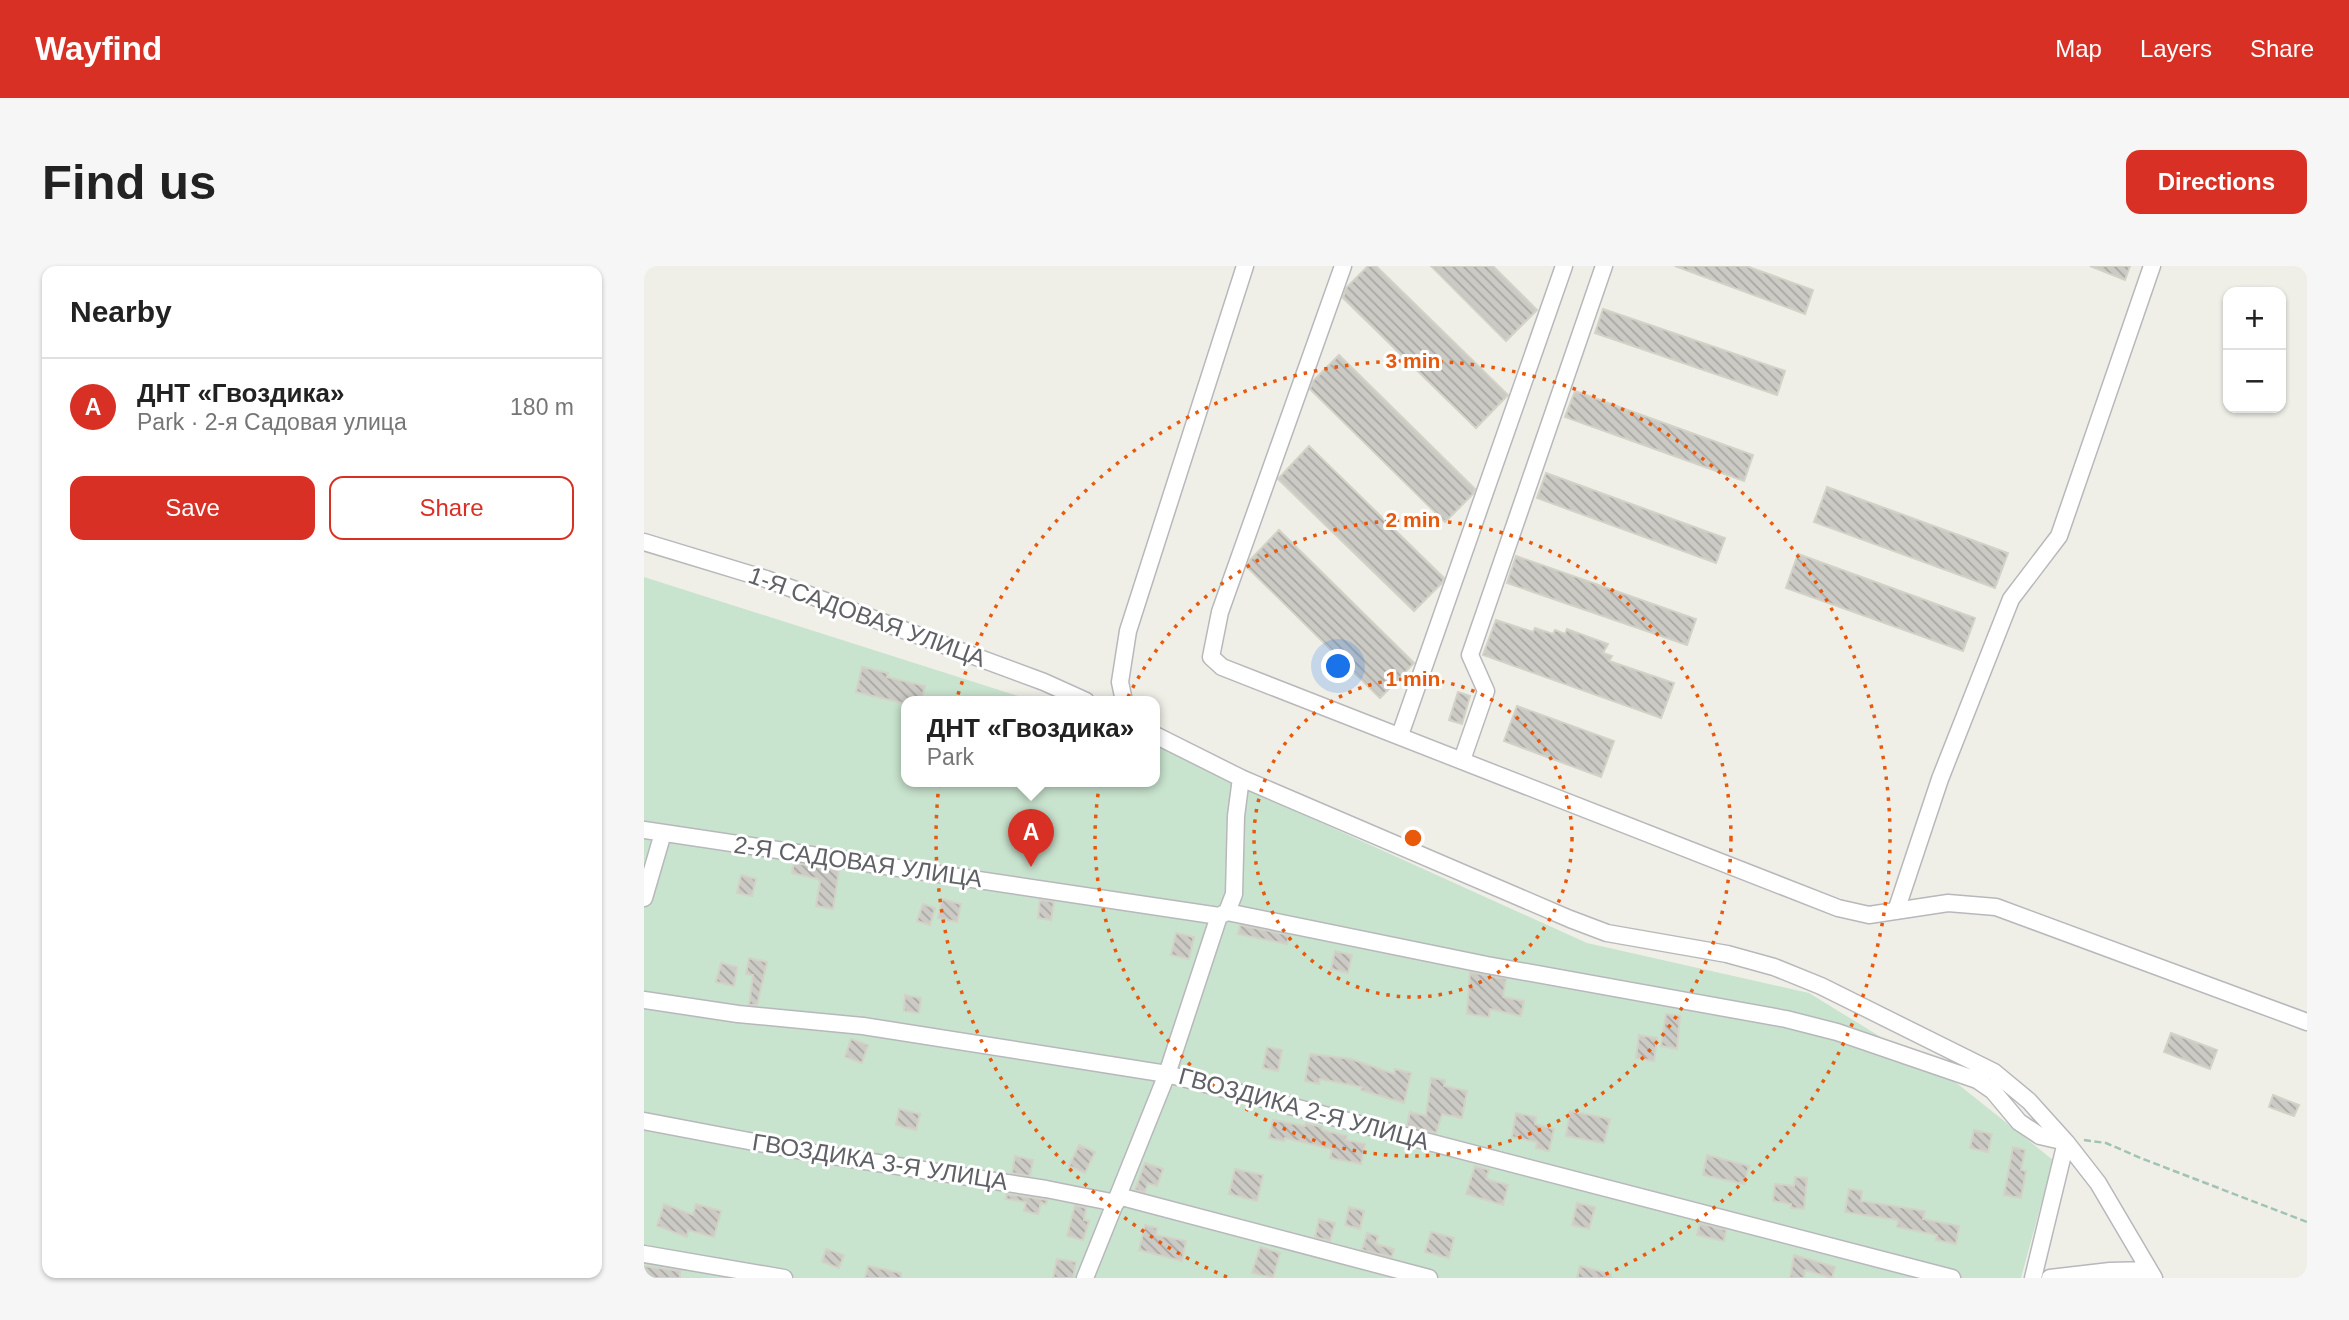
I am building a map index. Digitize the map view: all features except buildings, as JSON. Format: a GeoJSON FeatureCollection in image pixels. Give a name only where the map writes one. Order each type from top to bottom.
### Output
{"type":"FeatureCollection","features":[{"type":"Feature","properties":{"kind":"street"},"geometry":{"type":"LineString","coordinates":[[1123,696],[1120,682],[1128,631],[1245,266]]}},
{"type":"Feature","properties":{"kind":"street"},"geometry":{"type":"LineString","coordinates":[[1343,266],[1220,612],[1211,657],[1222,667],[1838,908],[1869,915],[1948,903],[1996,907],[2307,1022]]}},
{"type":"Feature","properties":{"kind":"street"},"geometry":{"type":"LineString","coordinates":[[1400,735],[1564,266]]}},
{"type":"Feature","properties":{"kind":"street"},"geometry":{"type":"LineString","coordinates":[[1462,760],[1486,691],[1470,655],[1604,266]]}},
{"type":"Feature","properties":{"kind":"street"},"geometry":{"type":"LineString","coordinates":[[1896,911],[1940,779],[2011,599],[2059,536],[2152,266]]}},
{"type":"Feature","properties":{"kind":"street","name":"1-Я САДОВАЯ УЛИЦА"},"geometry":{"type":"LineString","coordinates":[[644,542],[766,579],[1044,682],[1075,696]]}},
{"type":"Feature","properties":{"kind":"street"},"geometry":{"type":"LineString","coordinates":[[1160,738],[1241,778],[1606,933],[1727,954],[1774,967],[1821,986],[1994,1072],[2029,1101],[2066,1142],[2098,1183],[2152,1274]]}},
{"type":"Feature","properties":{"kind":"street"},"geometry":{"type":"LineString","coordinates":[[1085,1278],[1167,1074],[1223,914],[1234,894],[1236,816],[1241,778]]}},
{"type":"Feature","properties":{"kind":"street","name":"2-Я САДОВАЯ УЛИЦА"},"geometry":{"type":"LineString","coordinates":[[644,830],[1223,914],[1786,1019],[1825,1029],[1977,1080],[1993,1091],[2019,1122],[2029,1129],[2040,1136],[2066,1142]]}},
{"type":"Feature","properties":{"kind":"street"},"geometry":{"type":"LineString","coordinates":[[644,898],[663,833]]}},
{"type":"Feature","properties":{"kind":"street","name":"ГВОЗДИКА 2-Я УЛИЦА"},"geometry":{"type":"LineString","coordinates":[[644,1000],[738,1014],[863,1026],[1167,1074],[1952,1278]]}},
{"type":"Feature","properties":{"kind":"street","name":"ГВОЗДИКА 3-Я УЛИЦА"},"geometry":{"type":"LineString","coordinates":[[644,1121],[807,1152],[1117,1200],[1430,1278]]}},
{"type":"Feature","properties":{"kind":"street"},"geometry":{"type":"LineString","coordinates":[[2032,1278],[2066,1142]]}},
{"type":"Feature","properties":{"kind":"street"},"geometry":{"type":"LineString","coordinates":[[644,1254],[784,1278]]}},
{"type":"Feature","properties":{"kind":"street"},"geometry":{"type":"LineString","coordinates":[[2050,1278],[2110,1270],[2152,1274]]}},
{"type":"Feature","properties":{"kind":"path"},"geometry":{"type":"LineString","coordinates":[[2066,1142],[2079,1139],[2106,1143],[2307,1222]]}},
{"type":"Feature","properties":{"kind":"green space"},"geometry":{"type":"Polygon","coordinates":[[[644,577],[1018,696],[901,696],[901,787],[1160,787],[1160,747],[1587,943],[1809,993],[1959,1085],[2053,1160],[2021,1278],[644,1278],[644,577]]]}},
{"type":"Feature","properties":{"kind":"place","name":"ДНТ «Гвоздика»"},"geometry":{"type":"Point","coordinates":[1031,867]}}]}
